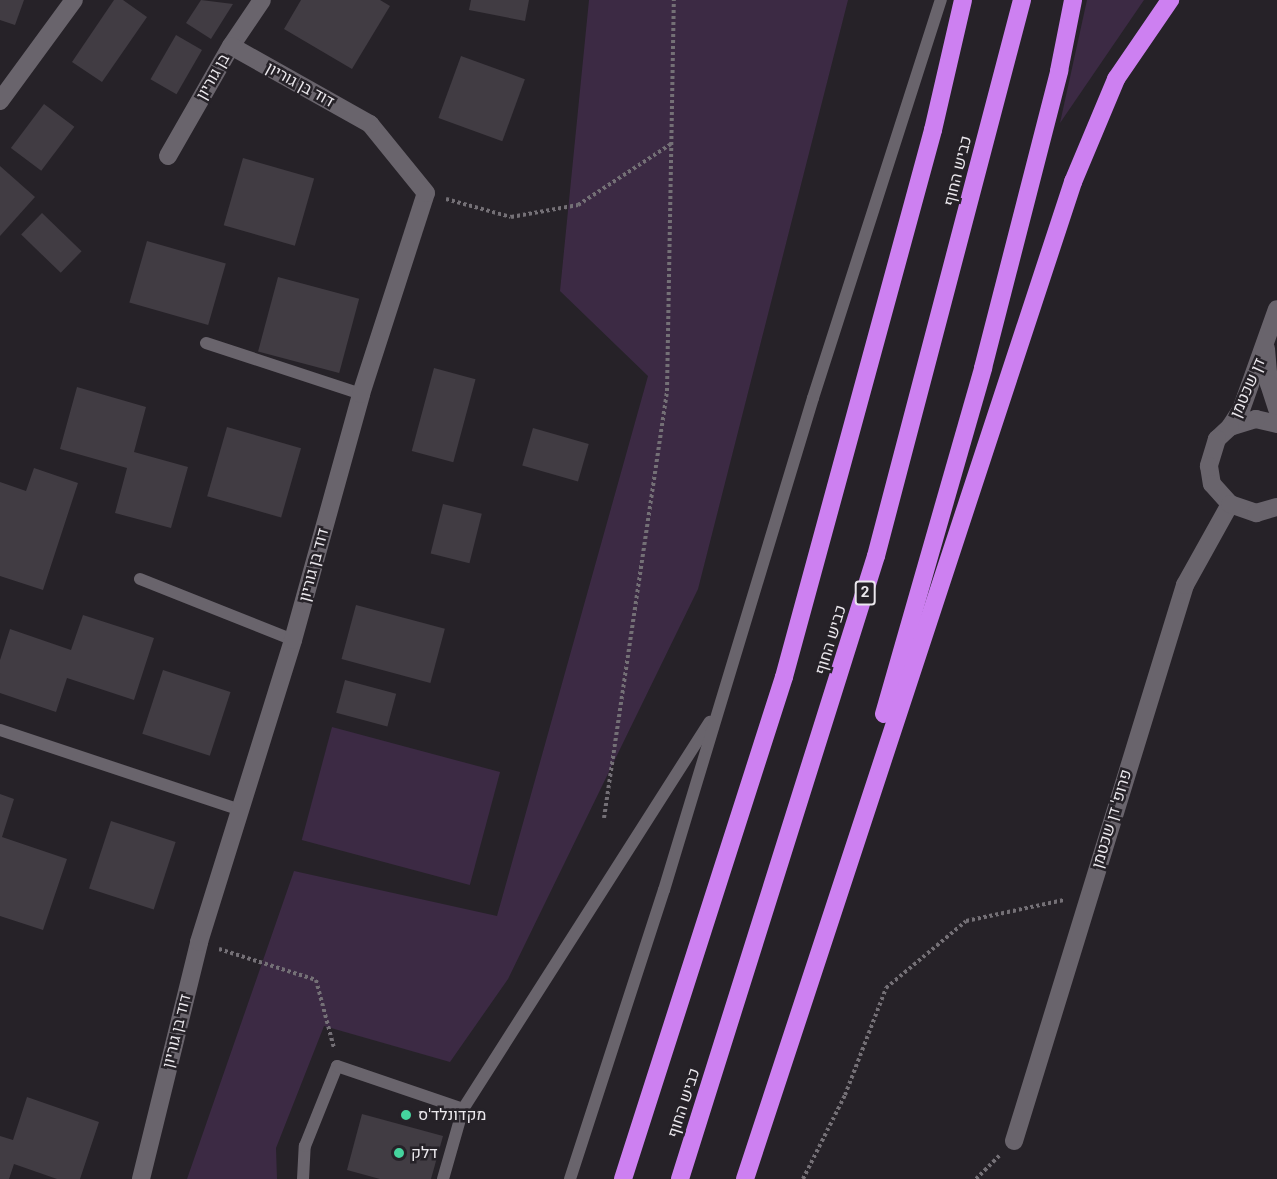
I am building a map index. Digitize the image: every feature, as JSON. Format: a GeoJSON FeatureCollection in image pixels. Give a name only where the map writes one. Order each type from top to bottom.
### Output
{"type":"FeatureCollection","features":[{"type":"Feature","properties":{"kind":"highway","name":"כביש החוף"},"geometry":{"type":"LineString","coordinates":[[623,1179],[784,677],[933,130],[963,0]]}},
{"type":"Feature","properties":{"kind":"highway","name":"כביש החוף"},"geometry":{"type":"LineString","coordinates":[[680,1179],[876,556],[1022,0]]}},
{"type":"Feature","properties":{"kind":"highway"},"geometry":{"type":"LineString","coordinates":[[815,959],[983,368],[1059,71],[1073,0]]}},
{"type":"Feature","properties":{"kind":"highway"},"geometry":{"type":"LineString","coordinates":[[745,1179],[815,959],[1073,182],[1116,79],[1170,0]]}},
{"type":"Feature","properties":{"kind":"street"},"geometry":{"type":"LineString","coordinates":[[0,101],[74,0]]}},
{"type":"Feature","properties":{"kind":"street","name":"בן גוריון"},"geometry":{"type":"LineString","coordinates":[[168,156],[231,46],[262,0]]}},
{"type":"Feature","properties":{"kind":"street","name":"דוד בן גוריון"},"geometry":{"type":"LineString","coordinates":[[141,1179],[199,942],[293,640],[361,394],[426,193],[370,124],[231,46]]}},
{"type":"Feature","properties":{"kind":"street","name":"דן שכטמן"},"geometry":{"type":"LineString","coordinates":[[1277,309],[1266,344],[1268,372],[1277,409]]}},
{"type":"Feature","properties":{"kind":"street","name":"דן שכטמן"},"geometry":{"type":"LineString","coordinates":[[1230,504],[1212,484],[1209,466],[1217,440],[1230,427],[1268,372]]}},
{"type":"Feature","properties":{"kind":"street"},"geometry":{"type":"LineString","coordinates":[[1230,427],[1256,419],[1277,424]]}},
{"type":"Feature","properties":{"kind":"street"},"geometry":{"type":"LineString","coordinates":[[1230,504],[1256,513],[1277,516]]}},
{"type":"Feature","properties":{"kind":"street","name":"פרופ' דן שכטמן"},"geometry":{"type":"LineString","coordinates":[[1014,1141],[1185,585],[1230,504]]}},
{"type":"Feature","properties":{"kind":"street"},"geometry":{"type":"LineString","coordinates":[[1256,513],[1277,507]]}},
{"type":"Feature","properties":{"kind":"lane"},"geometry":{"type":"LineString","coordinates":[[570,1179],[726,688],[813,398],[941,0]]}},
{"type":"Feature","properties":{"kind":"lane"},"geometry":{"type":"LineString","coordinates":[[206,343],[361,394]]}},
{"type":"Feature","properties":{"kind":"lane"},"geometry":{"type":"LineString","coordinates":[[140,579],[293,640]]}},
{"type":"Feature","properties":{"kind":"lane"},"geometry":{"type":"LineString","coordinates":[[443,1179],[463,1108],[713,718],[726,688]]}},
{"type":"Feature","properties":{"kind":"lane"},"geometry":{"type":"LineString","coordinates":[[0,730],[240,810]]}},
{"type":"Feature","properties":{"kind":"lane"},"geometry":{"type":"LineString","coordinates":[[303,1179],[305,1146],[337,1066],[463,1108]]}},
{"type":"Feature","properties":{"kind":"path"},"geometry":{"type":"LineString","coordinates":[[604,818],[667,391],[674,0]]}},
{"type":"Feature","properties":{"kind":"path"},"geometry":{"type":"LineString","coordinates":[[426,193],[511,217],[578,205],[672,143]]}},
{"type":"Feature","properties":{"kind":"path"},"geometry":{"type":"LineString","coordinates":[[803,1179],[845,1095],[886,988],[966,921],[1089,895]]}},
{"type":"Feature","properties":{"kind":"path"},"geometry":{"type":"LineString","coordinates":[[199,942],[316,980],[337,1066]]}},
{"type":"Feature","properties":{"kind":"path"},"geometry":{"type":"LineString","coordinates":[[976,1179],[1014,1141]]}},
{"type":"Feature","properties":{"kind":"shaded area"},"geometry":{"type":"Polygon","coordinates":[[[589,0],[848,0],[698,589],[508,979],[450,1062],[324,1026],[276,1148],[277,1179],[187,1179],[294,871],[497,916],[648,376],[560,291],[589,0]]]}},
{"type":"Feature","properties":{"kind":"shaded area"},"geometry":{"type":"Polygon","coordinates":[[[1087,0],[1144,0],[1060,123],[1087,0]]]}},
{"type":"Feature","properties":{"kind":"shaded area"},"geometry":{"type":"Polygon","coordinates":[[[332,727],[500,772],[470,885],[302,840],[332,727]]]}},
{"type":"Feature","properties":{"kind":"building"},"geometry":{"type":"Polygon","coordinates":[[[0,0],[24,0],[15,25],[0,20],[0,0]]]}},
{"type":"Feature","properties":{"kind":"building"},"geometry":{"type":"Polygon","coordinates":[[[114,0],[123,0],[147,17],[102,82],[72,62],[114,0]]]}},
{"type":"Feature","properties":{"kind":"building"},"geometry":{"type":"Polygon","coordinates":[[[201,0],[233,4],[211,39],[186,23],[201,0]]]}},
{"type":"Feature","properties":{"kind":"building"},"geometry":{"type":"Polygon","coordinates":[[[301,0],[380,0],[390,6],[352,69],[284,29],[301,0]]]}},
{"type":"Feature","properties":{"kind":"building"},"geometry":{"type":"Polygon","coordinates":[[[471,0],[529,0],[525,21],[469,10],[471,0]]]}},
{"type":"Feature","properties":{"kind":"building"},"geometry":{"type":"Polygon","coordinates":[[[176,35],[202,50],[176,94],[150,79],[176,35]]]}},
{"type":"Feature","properties":{"kind":"building"},"geometry":{"type":"Polygon","coordinates":[[[461,56],[525,79],[502,141],[438,118],[461,56]]]}},
{"type":"Feature","properties":{"kind":"building"},"geometry":{"type":"Polygon","coordinates":[[[44,104],[74,127],[41,171],[11,148],[44,104]]]}},
{"type":"Feature","properties":{"kind":"building"},"geometry":{"type":"Polygon","coordinates":[[[243,158],[314,178],[295,246],[224,225],[243,158]]]}},
{"type":"Feature","properties":{"kind":"building"},"geometry":{"type":"Polygon","coordinates":[[[0,166],[35,197],[0,236],[0,166]]]}},
{"type":"Feature","properties":{"kind":"building"},"geometry":{"type":"Polygon","coordinates":[[[42,213],[82,251],[61,273],[21,235],[42,213]]]}},
{"type":"Feature","properties":{"kind":"building"},"geometry":{"type":"Polygon","coordinates":[[[147,241],[226,264],[208,325],[129,303],[147,241]]]}},
{"type":"Feature","properties":{"kind":"building"},"geometry":{"type":"Polygon","coordinates":[[[278,277],[359,299],[339,373],[258,351],[278,277]]]}},
{"type":"Feature","properties":{"kind":"building"},"geometry":{"type":"Polygon","coordinates":[[[434,368],[476,379],[453,462],[412,451],[434,368]]]}},
{"type":"Feature","properties":{"kind":"building"},"geometry":{"type":"Polygon","coordinates":[[[77,387],[146,407],[134,452],[188,467],[171,528],[115,513],[127,468],[60,449],[77,387]]]}},
{"type":"Feature","properties":{"kind":"building"},"geometry":{"type":"Polygon","coordinates":[[[227,427],[301,448],[281,517],[207,496],[227,427]]]}},
{"type":"Feature","properties":{"kind":"building"},"geometry":{"type":"Polygon","coordinates":[[[533,428],[589,444],[578,481],[522,465],[533,428]]]}},
{"type":"Feature","properties":{"kind":"building"},"geometry":{"type":"Polygon","coordinates":[[[34,468],[78,483],[43,590],[0,576],[0,482],[26,491],[34,468]]]}},
{"type":"Feature","properties":{"kind":"building"},"geometry":{"type":"Polygon","coordinates":[[[443,504],[482,514],[469,563],[431,553],[443,504]]]}},
{"type":"Feature","properties":{"kind":"building"},"geometry":{"type":"Polygon","coordinates":[[[356,605],[445,629],[430,683],[342,659],[356,605]]]}},
{"type":"Feature","properties":{"kind":"building"},"geometry":{"type":"Polygon","coordinates":[[[83,615],[154,638],[134,700],[67,678],[56,712],[0,693],[0,660],[10,629],[71,650],[83,615]]]}},
{"type":"Feature","properties":{"kind":"building"},"geometry":{"type":"Polygon","coordinates":[[[163,670],[231,692],[210,756],[142,734],[163,670]]]}},
{"type":"Feature","properties":{"kind":"building"},"geometry":{"type":"Polygon","coordinates":[[[345,680],[396,694],[387,727],[336,713],[345,680]]]}},
{"type":"Feature","properties":{"kind":"building"},"geometry":{"type":"Polygon","coordinates":[[[0,794],[14,799],[2,837],[67,859],[43,930],[0,916],[0,794]]]}},
{"type":"Feature","properties":{"kind":"building"},"geometry":{"type":"Polygon","coordinates":[[[111,821],[176,842],[154,910],[89,889],[111,821]]]}},
{"type":"Feature","properties":{"kind":"building"},"geometry":{"type":"Polygon","coordinates":[[[27,1097],[99,1122],[80,1179],[57,1179],[14,1164],[9,1179],[0,1179],[0,1136],[13,1140],[27,1097]]]}},
{"type":"Feature","properties":{"kind":"building"},"geometry":{"type":"Polygon","coordinates":[[[362,1114],[443,1136],[431,1179],[380,1179],[347,1170],[362,1114]]]}},
{"type":"Feature","properties":{"kind":"place","name":"מקדונלד'ס"},"geometry":{"type":"Point","coordinates":[406,1115]}},
{"type":"Feature","properties":{"kind":"place","name":"דלק"},"geometry":{"type":"Point","coordinates":[399,1153]}}]}
